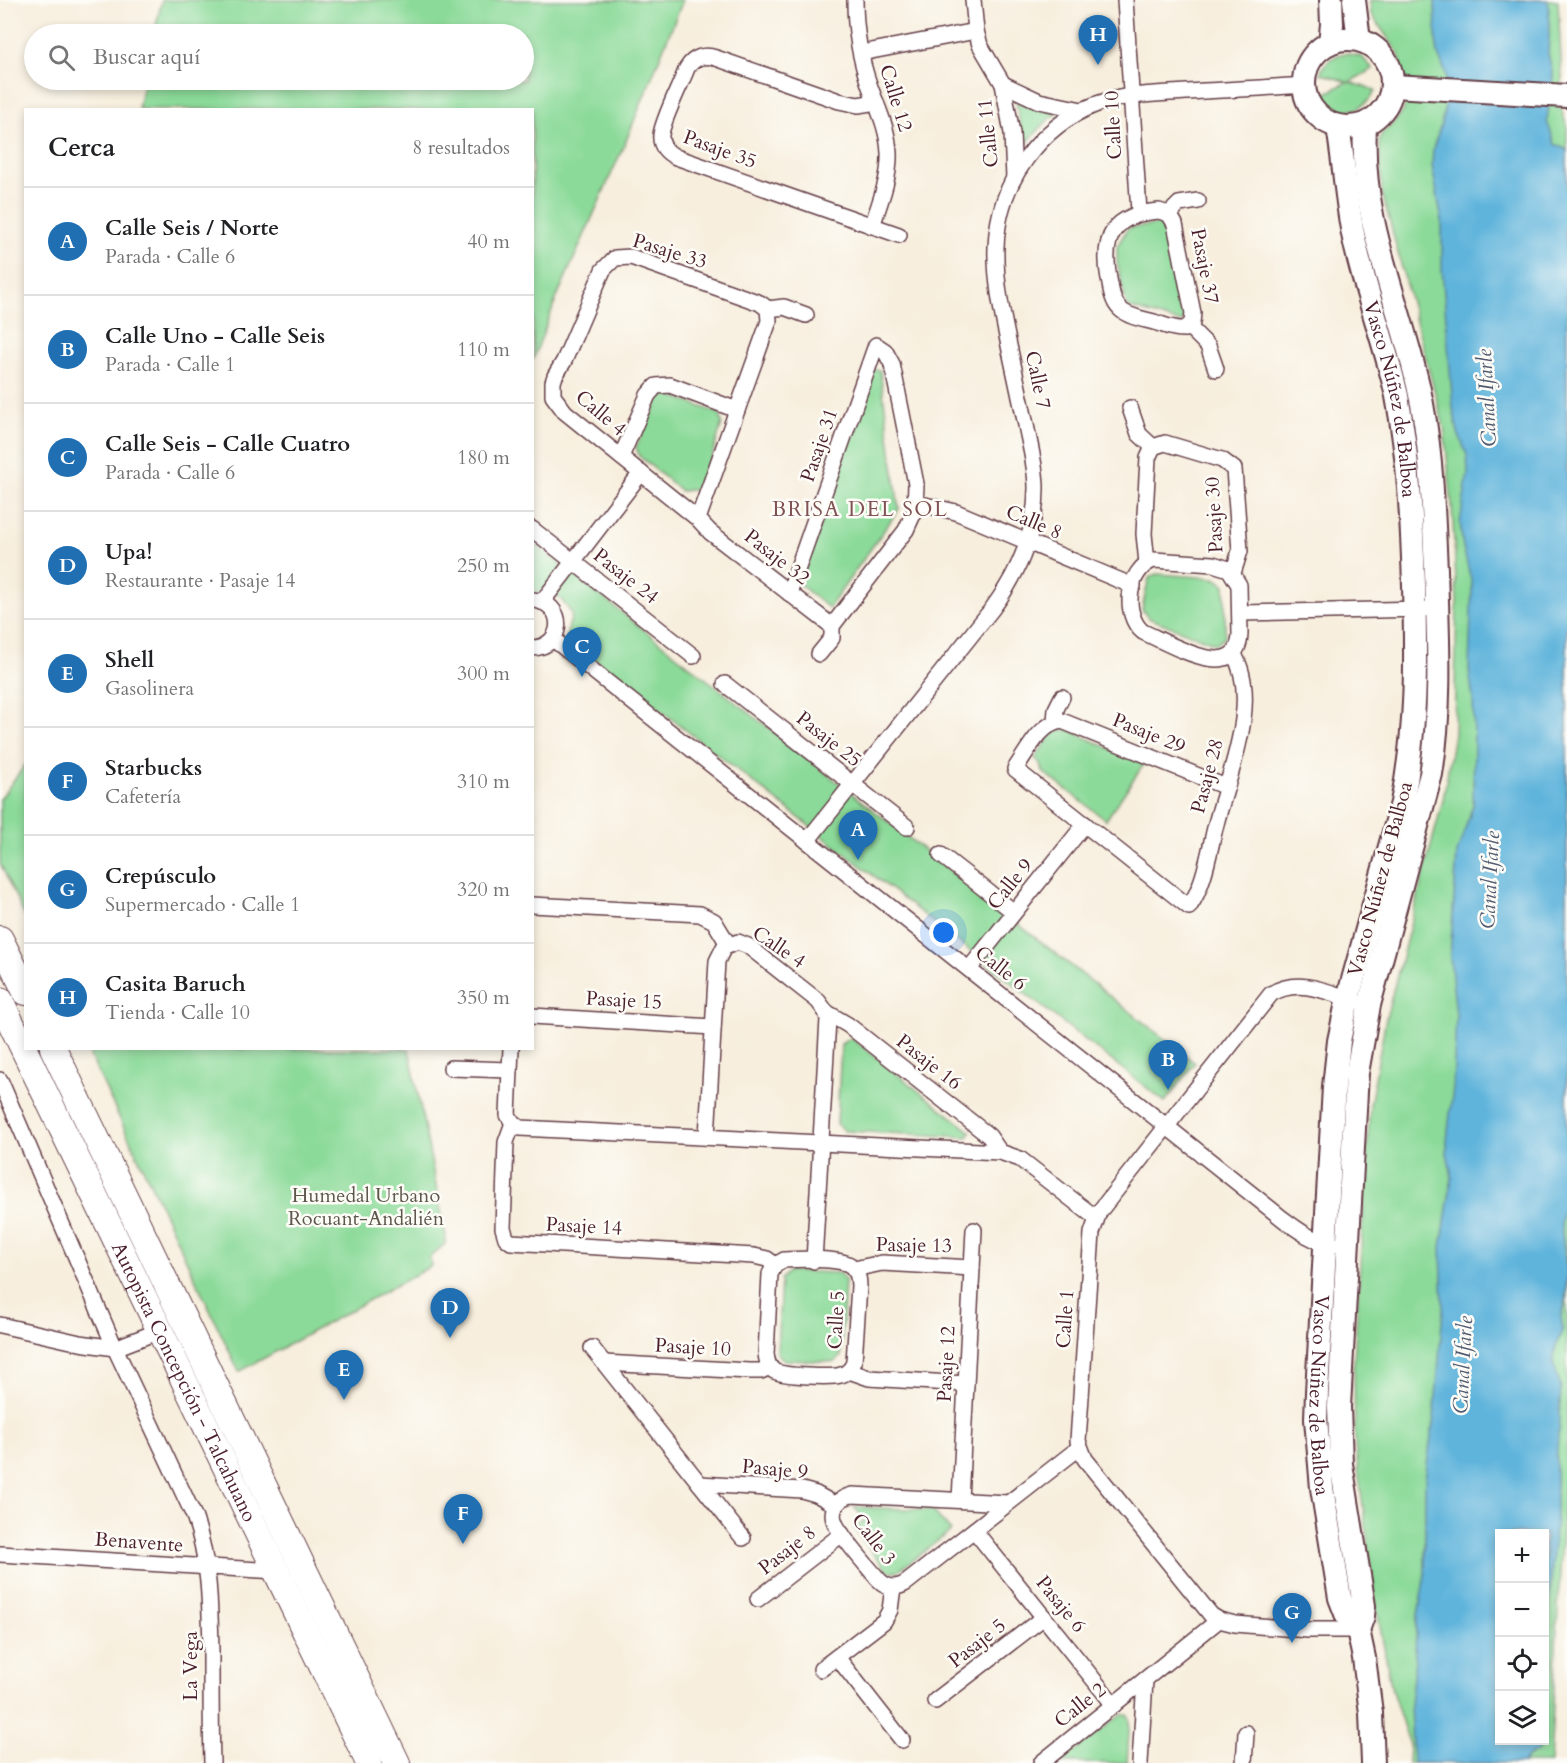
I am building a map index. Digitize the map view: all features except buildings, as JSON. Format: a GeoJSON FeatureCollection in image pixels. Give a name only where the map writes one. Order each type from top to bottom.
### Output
{"type":"FeatureCollection","features":[{"type":"Feature","properties":{"kind":"main road"},"geometry":{"type":"LineString","coordinates":[[0,939],[24,988]]}},
{"type":"Feature","properties":{"kind":"main road","name":"Autopista Concepción - Talcahuano"},"geometry":{"type":"LineString","coordinates":[[0,1000],[369,1763]]}},
{"type":"Feature","properties":{"kind":"main road","name":"Autopista Concepción - Talcahuano"},"geometry":{"type":"LineString","coordinates":[[54,1050],[397,1763]]}},
{"type":"Feature","properties":{"kind":"street","name":"Calle 12"},"geometry":{"type":"LineString","coordinates":[[855,0],[861,53],[886,128],[889,156],[885,184],[872,226]]}},
{"type":"Feature","properties":{"kind":"street","name":"Calle 11"},"geometry":{"type":"LineString","coordinates":[[973,0],[976,31],[987,58],[1003,84],[1012,133],[1014,178]]}},
{"type":"Feature","properties":{"kind":"street","name":"Calle 10"},"geometry":{"type":"LineString","coordinates":[[1125,0],[1139,212]]}},
{"type":"Feature","properties":{"kind":"street"},"geometry":{"type":"LineString","coordinates":[[1330,43],[1331,0]]}},
{"type":"Feature","properties":{"kind":"street"},"geometry":{"type":"LineString","coordinates":[[1354,0],[1359,40]]}},
{"type":"Feature","properties":{"kind":"street","name":"Calle 12"},"geometry":{"type":"LineString","coordinates":[[861,53],[976,31]]}},
{"type":"Feature","properties":{"kind":"street"},"geometry":{"type":"LineString","coordinates":[[1344,39],[1359,40],[1373,46],[1384,57],[1391,71],[1393,86],[1390,100],[1382,112],[1365,125],[1338,127],[1325,121],[1314,112],[1307,99],[1304,85],[1306,68],[1310,60],[1330,43],[1344,39]]}},
{"type":"Feature","properties":{"kind":"street","name":"Pasaje 35"},"geometry":{"type":"LineString","coordinates":[[876,102],[867,105],[848,104],[705,56],[694,60],[687,69],[661,135],[663,147],[676,157],[899,235]]}},
{"type":"Feature","properties":{"kind":"street","name":"Calle 11"},"geometry":{"type":"LineString","coordinates":[[1003,84],[1039,101],[1082,110]]}},
{"type":"Feature","properties":{"kind":"street","name":"Calle 7"},"geometry":{"type":"LineString","coordinates":[[807,841],[1003,595],[1021,562],[1035,505],[1035,471],[1000,303],[995,261],[999,217],[1014,178],[1023,163],[1042,140],[1066,119],[1098,104],[1133,97],[1304,85]]}},
{"type":"Feature","properties":{"kind":"street"},"geometry":{"type":"LineString","coordinates":[[1393,86],[1563,96]]}},
{"type":"Feature","properties":{"kind":"street","name":"Vasco Núñez de Balboa"},"geometry":{"type":"LineString","coordinates":[[1336,1245],[1357,1073],[1369,1005],[1431,774],[1438,717],[1434,513],[1424,413],[1413,365],[1373,230],[1365,174],[1365,125]]}},
{"type":"Feature","properties":{"kind":"street","name":"Vasco Núñez de Balboa"},"geometry":{"type":"LineString","coordinates":[[1338,127],[1354,238],[1401,417],[1410,505],[1415,609],[1415,710],[1408,774],[1400,812],[1347,998],[1336,1064],[1339,1437],[1345,1490],[1364,1605],[1358,1630],[1369,1694],[1373,1763]]}},
{"type":"Feature","properties":{"kind":"street","name":"Pasaje 37"},"geometry":{"type":"LineString","coordinates":[[1169,214],[1179,204],[1198,201]]}},
{"type":"Feature","properties":{"kind":"street","name":"Pasaje 37"},"geometry":{"type":"LineString","coordinates":[[1159,211],[1169,214],[1174,220],[1194,318],[1189,327],[1175,329],[1130,315],[1119,308],[1114,301],[1106,264],[1107,247],[1118,226],[1139,212],[1159,211]]}},
{"type":"Feature","properties":{"kind":"street","name":"Pasaje 33"},"geometry":{"type":"LineString","coordinates":[[555,376],[564,362],[603,270],[615,258],[631,257],[760,303],[768,309],[784,307],[806,315]]}},
{"type":"Feature","properties":{"kind":"street"},"geometry":{"type":"LineString","coordinates":[[698,519],[769,321],[768,309]]}},
{"type":"Feature","properties":{"kind":"street","name":"Pasaje 37"},"geometry":{"type":"LineString","coordinates":[[1189,327],[1208,346],[1216,369]]}},
{"type":"Feature","properties":{"kind":"street","name":"Pasaje 31"},"geometry":{"type":"LineString","coordinates":[[789,593],[876,345],[885,351],[892,364],[915,475],[916,503]]}},
{"type":"Feature","properties":{"kind":"street","name":"Calle 4"},"geometry":{"type":"LineString","coordinates":[[555,376],[554,396],[560,408],[698,519]]}},
{"type":"Feature","properties":{"kind":"street"},"geometry":{"type":"LineString","coordinates":[[621,457],[648,395],[656,386],[670,385],[737,410]]}},
{"type":"Feature","properties":{"kind":"street"},"geometry":{"type":"LineString","coordinates":[[1130,408],[1139,434],[1153,447],[1148,458],[1145,512],[1144,542],[1148,562]]}},
{"type":"Feature","properties":{"kind":"street","name":"Pasaje 30"},"geometry":{"type":"LineString","coordinates":[[1153,447],[1165,443],[1222,460],[1234,469],[1240,551],[1233,573]]}},
{"type":"Feature","properties":{"kind":"street"},"geometry":{"type":"LineString","coordinates":[[534,648],[545,645],[553,639],[558,627],[556,615],[548,604],[537,601],[573,561],[641,473]]}},
{"type":"Feature","properties":{"kind":"street"},"geometry":{"type":"LineString","coordinates":[[819,654],[832,638],[832,626],[906,530],[913,517],[916,503]]}},
{"type":"Feature","properties":{"kind":"street","name":"Calle 8"},"geometry":{"type":"LineString","coordinates":[[916,503],[946,509],[1133,586]]}},
{"type":"Feature","properties":{"kind":"street","name":"Pasaje 32"},"geometry":{"type":"LineString","coordinates":[[698,519],[710,532],[832,626]]}},
{"type":"Feature","properties":{"kind":"street","name":"Pasaje 24"},"geometry":{"type":"LineString","coordinates":[[534,532],[693,656]]}},
{"type":"Feature","properties":{"kind":"street"},"geometry":{"type":"LineString","coordinates":[[1161,560],[1213,564],[1224,566],[1233,573],[1239,585],[1240,641],[1233,653],[1220,660],[1207,659],[1143,632],[1137,627],[1130,614],[1133,586],[1139,570],[1148,562],[1161,560]]}},
{"type":"Feature","properties":{"kind":"street"},"geometry":{"type":"LineString","coordinates":[[1240,613],[1437,608]]}},
{"type":"Feature","properties":{"kind":"street","name":"Calle 6"},"geometry":{"type":"LineString","coordinates":[[553,639],[1292,1226],[1311,1238],[1336,1245]]}},
{"type":"Feature","properties":{"kind":"street","name":"Pasaje 28"},"geometry":{"type":"LineString","coordinates":[[1084,824],[1189,907],[1198,889],[1236,759],[1244,705],[1243,676],[1233,653]]}},
{"type":"Feature","properties":{"kind":"street","name":"Pasaje 25"},"geometry":{"type":"LineString","coordinates":[[725,684],[907,826]]}},
{"type":"Feature","properties":{"kind":"street"},"geometry":{"type":"LineString","coordinates":[[1062,698],[1056,709],[1055,721],[1045,727],[1015,769],[1084,824]]}},
{"type":"Feature","properties":{"kind":"street","name":"Pasaje 29"},"geometry":{"type":"LineString","coordinates":[[1055,721],[1069,723],[1226,787]]}},
{"type":"Feature","properties":{"kind":"street","name":"Calle 9"},"geometry":{"type":"LineString","coordinates":[[969,969],[1084,824]]}},
{"type":"Feature","properties":{"kind":"street"},"geometry":{"type":"LineString","coordinates":[[941,855],[1014,912]]}},
{"type":"Feature","properties":{"kind":"street"},"geometry":{"type":"LineString","coordinates":[[534,905],[700,914],[714,921],[728,944]]}},
{"type":"Feature","properties":{"kind":"street","name":"Calle 4"},"geometry":{"type":"LineString","coordinates":[[707,1137],[718,955],[728,944],[738,942],[748,946],[818,1001],[826,1012]]}},
{"type":"Feature","properties":{"kind":"street","name":"Calle 1"},"geometry":{"type":"LineString","coordinates":[[1079,1448],[1078,1433],[1092,1233],[1103,1205],[1271,994],[1286,987],[1299,985],[1369,1005]]}},
{"type":"Feature","properties":{"kind":"street"},"geometry":{"type":"LineString","coordinates":[[814,1261],[828,1026],[826,1012]]}},
{"type":"Feature","properties":{"kind":"street","name":"Pasaje 16"},"geometry":{"type":"LineString","coordinates":[[826,1012],[848,1025],[989,1136],[1000,1152]]}},
{"type":"Feature","properties":{"kind":"street","name":"Pasaje 15"},"geometry":{"type":"LineString","coordinates":[[534,1016],[714,1027]]}},
{"type":"Feature","properties":{"kind":"street"},"geometry":{"type":"LineString","coordinates":[[510,1050],[508,1110],[513,1123],[524,1128],[1000,1152],[1020,1159],[1096,1218]]}},
{"type":"Feature","properties":{"kind":"street"},"geometry":{"type":"LineString","coordinates":[[450,1068],[509,1070]]}},
{"type":"Feature","properties":{"kind":"street","name":"La Vega"},"geometry":{"type":"LineString","coordinates":[[0,1080],[115,1348],[201,1535],[208,1568],[210,1596],[212,1763]]}},
{"type":"Feature","properties":{"kind":"street","name":"Pasaje 14"},"geometry":{"type":"LineString","coordinates":[[513,1123],[506,1142],[503,1228],[506,1238],[511,1242],[754,1256],[776,1265]]}},
{"type":"Feature","properties":{"kind":"street","name":"Pasaje 12"},"geometry":{"type":"LineString","coordinates":[[960,1500],[974,1230]]}},
{"type":"Feature","properties":{"kind":"street","name":"Calle 5"},"geometry":{"type":"LineString","coordinates":[[770,1367],[782,1373],[838,1376],[849,1371],[855,1356],[859,1286],[858,1274],[854,1269],[846,1263],[814,1261],[784,1260],[776,1265]]}},
{"type":"Feature","properties":{"kind":"street","name":"Pasaje 13"},"geometry":{"type":"LineString","coordinates":[[854,1269],[882,1263],[972,1268]]}},
{"type":"Feature","properties":{"kind":"street"},"geometry":{"type":"LineString","coordinates":[[770,1367],[766,1354],[770,1279],[776,1265]]}},
{"type":"Feature","properties":{"kind":"street"},"geometry":{"type":"LineString","coordinates":[[0,1325],[80,1343],[115,1348],[159,1331]]}},
{"type":"Feature","properties":{"kind":"street"},"geometry":{"type":"LineString","coordinates":[[592,1348],[608,1364],[743,1538]]}},
{"type":"Feature","properties":{"kind":"street","name":"Pasaje 10"},"geometry":{"type":"LineString","coordinates":[[608,1364],[749,1371],[761,1371],[770,1367]]}},
{"type":"Feature","properties":{"kind":"street"},"geometry":{"type":"LineString","coordinates":[[849,1371],[869,1378],[966,1384]]}},
{"type":"Feature","properties":{"kind":"street"},"geometry":{"type":"LineString","coordinates":[[1079,1448],[1085,1459],[1211,1615],[1235,1624],[1308,1630],[1358,1630]]}},
{"type":"Feature","properties":{"kind":"street","name":"Calle 3"},"geometry":{"type":"LineString","coordinates":[[1008,1503],[852,1494],[846,1496],[833,1511],[834,1523],[842,1534],[879,1580],[893,1587],[906,1583],[1079,1448]]}},
{"type":"Feature","properties":{"kind":"street","name":"Pasaje 9"},"geometry":{"type":"LineString","coordinates":[[704,1485],[802,1490],[816,1494],[836,1505]]}},
{"type":"Feature","properties":{"kind":"street","name":"Pasaje 6"},"geometry":{"type":"LineString","coordinates":[[974,1530],[1114,1705]]}},
{"type":"Feature","properties":{"kind":"street","name":"Pasaje 8"},"geometry":{"type":"LineString","coordinates":[[758,1599],[842,1534]]}},
{"type":"Feature","properties":{"kind":"street","name":"Benavente"},"geometry":{"type":"LineString","coordinates":[[0,1554],[276,1571]]}},
{"type":"Feature","properties":{"kind":"street"},"geometry":{"type":"LineString","coordinates":[[821,1669],[884,1621],[890,1610],[893,1587]]}},
{"type":"Feature","properties":{"kind":"street","name":"Pasaje 5"},"geometry":{"type":"LineString","coordinates":[[935,1701],[1044,1617]]}},
{"type":"Feature","properties":{"kind":"street","name":"Calle 2"},"geometry":{"type":"LineString","coordinates":[[1041,1763],[1220,1620]]}},
{"type":"Feature","properties":{"kind":"street"},"geometry":{"type":"LineString","coordinates":[[838,1656],[902,1740]]}},
{"type":"Feature","properties":{"kind":"street"},"geometry":{"type":"LineString","coordinates":[[1140,1763],[1145,1680]]}},
{"type":"Feature","properties":{"kind":"street"},"geometry":{"type":"LineString","coordinates":[[1244,1763],[1246,1733]]}},
{"type":"Feature","properties":{"kind":"green space"},"geometry":{"type":"Polygon","coordinates":[[[162,0],[683,0],[626,141],[557,297],[534,357],[534,108],[138,108],[142,90],[534,90],[534,24],[156,24],[162,0]]]}},
{"type":"Feature","properties":{"kind":"green space"},"geometry":{"type":"Polygon","coordinates":[[[1370,0],[1558,0],[1561,107],[1567,127],[1567,1439],[1550,1763],[1408,1763],[1409,1743],[1392,1691],[1375,1599],[1355,1446],[1354,1361],[1370,1105],[1386,1018],[1443,800],[1454,733],[1457,601],[1452,506],[1444,427],[1382,193],[1379,142],[1382,133],[1403,112],[1407,98],[1399,54],[1371,14],[1370,0]]]}},
{"type":"Feature","properties":{"kind":"green space"},"geometry":{"type":"Polygon","coordinates":[[[1346,53],[1362,57],[1373,69],[1349,82],[1375,90],[1364,104],[1350,110],[1342,110],[1334,108],[1321,96],[1347,82],[1320,73],[1330,59],[1346,53]]]}},
{"type":"Feature","properties":{"kind":"green space"},"geometry":{"type":"Polygon","coordinates":[[[1016,101],[1039,110],[1060,112],[1049,119],[1020,150],[1020,123],[1016,101]]]}},
{"type":"Feature","properties":{"kind":"green space"},"geometry":{"type":"Polygon","coordinates":[[[1163,224],[1186,316],[1181,323],[1127,307],[1117,263],[1117,246],[1128,228],[1163,224]]]}},
{"type":"Feature","properties":{"kind":"green space"},"geometry":{"type":"Polygon","coordinates":[[[873,370],[880,370],[899,509],[829,608],[800,585],[873,370]]]}},
{"type":"Feature","properties":{"kind":"green space"},"geometry":{"type":"Polygon","coordinates":[[[665,393],[720,414],[722,423],[702,489],[681,491],[639,456],[636,447],[660,397],[665,393]]]}},
{"type":"Feature","properties":{"kind":"green space"},"geometry":{"type":"Polygon","coordinates":[[[534,544],[1195,1063],[1165,1102],[566,637],[572,614],[560,599],[547,593],[534,592],[534,544]]]}},
{"type":"Feature","properties":{"kind":"green space"},"geometry":{"type":"Polygon","coordinates":[[[1157,574],[1215,578],[1225,585],[1225,637],[1216,644],[1148,618],[1142,609],[1149,578],[1157,574]]]}},
{"type":"Feature","properties":{"kind":"green space"},"geometry":{"type":"Polygon","coordinates":[[[1067,729],[1144,764],[1106,820],[1043,772],[1041,764],[1035,758],[1054,732],[1067,729]]]}},
{"type":"Feature","properties":{"kind":"green space"},"geometry":{"type":"Polygon","coordinates":[[[24,766],[24,915],[0,863],[0,799],[24,766]]]}},
{"type":"Feature","properties":{"kind":"green space"},"geometry":{"type":"Polygon","coordinates":[[[851,1038],[971,1132],[968,1137],[844,1131],[837,1124],[841,1044],[851,1038]]]}},
{"type":"Feature","properties":{"kind":"green space","name":"Humedal Urbano Rocuant-Andalién"},"geometry":{"type":"Polygon","coordinates":[[[87,1050],[409,1050],[446,1236],[445,1244],[430,1257],[431,1266],[239,1372],[87,1050]]]}},
{"type":"Feature","properties":{"kind":"green space"},"geometry":{"type":"Polygon","coordinates":[[[789,1271],[839,1273],[845,1280],[841,1356],[835,1362],[784,1360],[777,1353],[781,1279],[789,1271]]]}},
{"type":"Feature","properties":{"kind":"green space"},"geometry":{"type":"Polygon","coordinates":[[[854,1507],[932,1510],[951,1531],[897,1572],[886,1570],[854,1528],[865,1520],[854,1507]]]}},
{"type":"Feature","properties":{"kind":"green space"},"geometry":{"type":"Polygon","coordinates":[[[1121,1715],[1127,1715],[1130,1719],[1127,1763],[1059,1763],[1121,1715]]]}},
{"type":"Feature","properties":{"kind":"water","name":"Canal Ifarle"},"geometry":{"type":"Polygon","coordinates":[[[1435,0],[1548,0],[1550,24],[1548,53],[1553,76],[1547,121],[1555,144],[1567,150],[1567,225],[1565,231],[1567,243],[1567,1193],[1561,1224],[1567,1274],[1565,1304],[1561,1316],[1563,1329],[1556,1345],[1553,1363],[1561,1387],[1556,1468],[1556,1517],[1549,1605],[1549,1529],[1495,1529],[1495,1745],[1539,1745],[1537,1751],[1527,1757],[1523,1763],[1413,1763],[1410,1704],[1416,1627],[1425,1574],[1425,1479],[1435,1409],[1443,1310],[1441,1247],[1452,1177],[1447,1140],[1453,1088],[1456,1015],[1450,958],[1457,853],[1473,805],[1473,699],[1469,670],[1472,584],[1460,523],[1468,472],[1467,455],[1458,433],[1453,409],[1442,268],[1442,221],[1432,166],[1433,149],[1446,102],[1446,74],[1438,54],[1435,0]]]}},
{"type":"Feature","properties":{"kind":"place","name":"Casita Baruch"},"geometry":{"type":"Point","coordinates":[1098,65]}},
{"type":"Feature","properties":{"kind":"place","name":"Calle Seis - Calle Cuatro"},"geometry":{"type":"Point","coordinates":[582,677]}},
{"type":"Feature","properties":{"kind":"place","name":"Calle Seis / Norte"},"geometry":{"type":"Point","coordinates":[858,860]}},
{"type":"Feature","properties":{"kind":"place","name":"Calle Uno - Calle Seis"},"geometry":{"type":"Point","coordinates":[1168,1090]}},
{"type":"Feature","properties":{"kind":"place","name":"Upa!"},"geometry":{"type":"Point","coordinates":[450,1338]}},
{"type":"Feature","properties":{"kind":"place","name":"Shell"},"geometry":{"type":"Point","coordinates":[344,1400]}},
{"type":"Feature","properties":{"kind":"place","name":"Starbucks"},"geometry":{"type":"Point","coordinates":[463,1544]}},
{"type":"Feature","properties":{"kind":"place","name":"Crepúsculo"},"geometry":{"type":"Point","coordinates":[1292,1643]}},
{"type":"Feature","properties":{"kind":"district","name":"BRISA DEL SOL"},"geometry":{"type":"Point","coordinates":[860,509]}}]}
